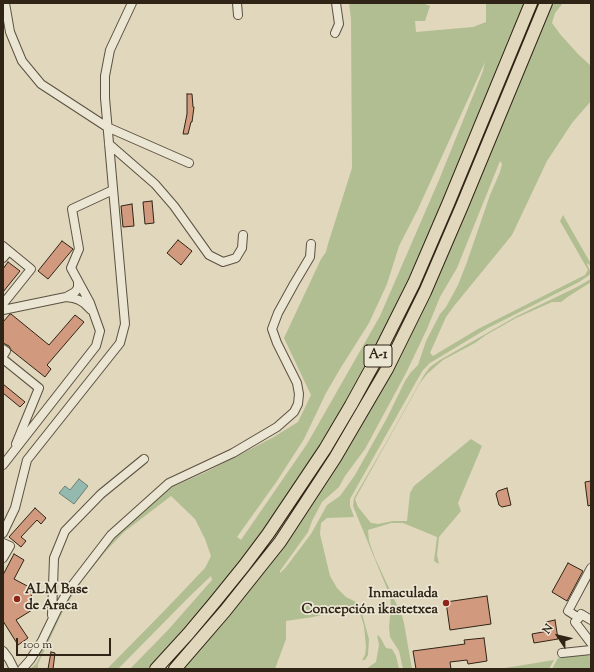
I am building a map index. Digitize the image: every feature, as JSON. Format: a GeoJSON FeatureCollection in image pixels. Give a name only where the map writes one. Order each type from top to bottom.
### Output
{"type":"FeatureCollection","features":[{"type":"Feature","properties":{"kind":"highway","name":"A-1"},"geometry":{"type":"LineString","coordinates":[[156,669],[214,603],[263,541],[324,449],[351,405],[414,283],[531,3]]}},
{"type":"Feature","properties":{"kind":"highway","name":"A-1"},"geometry":{"type":"LineString","coordinates":[[175,669],[225,611],[280,542],[335,458],[387,369],[425,292],[459,214],[546,3]]}},
{"type":"Feature","properties":{"kind":"street"},"geometry":{"type":"LineString","coordinates":[[5,3],[10,32],[22,61],[41,84],[107,127],[189,163]]}},
{"type":"Feature","properties":{"kind":"street"},"geometry":{"type":"LineString","coordinates":[[3,533],[15,508],[27,460],[120,344],[125,324],[114,190],[107,127],[105,76],[110,50],[132,3]]}},
{"type":"Feature","properties":{"kind":"street"},"geometry":{"type":"LineString","coordinates":[[236,3],[238,14]]}},
{"type":"Feature","properties":{"kind":"street"},"geometry":{"type":"LineString","coordinates":[[335,33],[340,24],[336,3]]}},
{"type":"Feature","properties":{"kind":"street"},"geometry":{"type":"LineString","coordinates":[[109,144],[155,184],[174,206],[209,254],[223,262],[236,258],[242,248],[243,235]]}},
{"type":"Feature","properties":{"kind":"street"},"geometry":{"type":"LineString","coordinates":[[3,465],[96,346],[100,331],[90,303],[71,268],[79,249],[72,209],[114,190]]}},
{"type":"Feature","properties":{"kind":"street"},"geometry":{"type":"LineString","coordinates":[[22,669],[30,660],[42,641],[68,591],[111,534],[170,483],[233,454],[277,427],[294,412],[298,404],[298,383],[277,343],[272,328],[278,313],[310,257],[311,244]]}},
{"type":"Feature","properties":{"kind":"street"},"geometry":{"type":"LineString","coordinates":[[3,258],[6,248],[31,269],[3,304]]}},
{"type":"Feature","properties":{"kind":"street"},"geometry":{"type":"LineString","coordinates":[[69,298],[80,285]]}},
{"type":"Feature","properties":{"kind":"street"},"geometry":{"type":"LineString","coordinates":[[3,310],[69,298],[84,303],[92,311]]}},
{"type":"Feature","properties":{"kind":"street"},"geometry":{"type":"LineString","coordinates":[[3,349],[6,351],[3,356]]}},
{"type":"Feature","properties":{"kind":"street"},"geometry":{"type":"LineString","coordinates":[[3,359],[39,388],[12,453]]}},
{"type":"Feature","properties":{"kind":"street"},"geometry":{"type":"LineString","coordinates":[[52,621],[54,558],[65,530],[101,494],[144,458]]}},
{"type":"Feature","properties":{"kind":"street"},"geometry":{"type":"LineString","coordinates":[[3,543],[10,546],[3,558]]}},
{"type":"Feature","properties":{"kind":"street"},"geometry":{"type":"LineString","coordinates":[[591,568],[568,611],[579,618],[581,614],[591,620]]}},
{"type":"Feature","properties":{"kind":"street"},"geometry":{"type":"LineString","coordinates":[[575,622],[591,642]]}},
{"type":"Feature","properties":{"kind":"street"},"geometry":{"type":"LineString","coordinates":[[562,653],[591,650]]}},
{"type":"Feature","properties":{"kind":"street"},"geometry":{"type":"LineString","coordinates":[[3,652],[9,659],[14,669]]}},
{"type":"Feature","properties":{"kind":"green space"},"geometry":{"type":"Polygon","coordinates":[[[349,3],[422,3],[430,6],[425,21],[415,21],[416,32],[473,27],[486,22],[486,3],[525,3],[508,40],[438,212],[373,352],[343,408],[264,528],[218,589],[148,669],[130,669],[168,630],[212,580],[211,576],[118,669],[107,669],[205,568],[211,556],[205,539],[195,519],[171,496],[124,532],[105,552],[70,599],[38,664],[38,669],[30,669],[36,664],[41,654],[39,651],[62,603],[114,536],[170,488],[204,473],[272,438],[298,422],[311,395],[284,338],[321,259],[326,252],[352,168],[351,19],[349,3]],[[485,62],[418,209],[399,246],[387,284],[369,323],[326,393],[304,439],[277,481],[237,537],[241,540],[307,444],[380,316],[439,180],[483,71],[485,62]]]}},
{"type":"Feature","properties":{"kind":"green space"},"geometry":{"type":"Polygon","coordinates":[[[553,3],[563,3],[555,13],[552,23],[578,54],[591,66],[591,101],[572,123],[547,161],[512,235],[446,317],[430,353],[433,356],[478,329],[585,275],[588,270],[560,221],[563,215],[591,264],[591,267],[588,263],[587,264],[591,273],[579,282],[488,328],[430,363],[423,370],[350,499],[350,506],[354,517],[327,518],[321,523],[320,534],[330,576],[337,588],[346,597],[356,602],[361,610],[369,639],[368,655],[365,660],[362,660],[365,655],[366,647],[364,626],[359,610],[354,607],[313,617],[286,621],[286,639],[275,669],[182,669],[240,602],[281,548],[325,484],[367,416],[394,367],[451,246],[537,38],[553,3]],[[500,161],[457,268],[440,297],[427,329],[406,373],[365,449],[345,476],[339,487],[322,502],[308,532],[280,573],[311,534],[327,505],[340,496],[355,475],[387,418],[405,381],[418,365],[426,341],[440,314],[446,307],[458,285],[502,164],[500,161]]]}},
{"type":"Feature","properties":{"kind":"green space"},"geometry":{"type":"Polygon","coordinates":[[[591,279],[591,282],[561,302],[552,302],[516,318],[475,343],[443,360],[427,374],[420,383],[355,499],[358,507],[371,523],[378,524],[393,521],[407,521],[410,493],[414,486],[471,439],[482,446],[458,503],[461,511],[439,537],[437,555],[439,564],[434,561],[437,537],[403,523],[391,523],[368,530],[369,541],[375,558],[404,623],[412,669],[403,669],[399,651],[390,637],[390,596],[353,506],[354,498],[424,375],[430,367],[517,316],[591,279]]]}},
{"type":"Feature","properties":{"kind":"green space"},"geometry":{"type":"Polygon","coordinates":[[[377,635],[380,637],[386,648],[392,649],[396,656],[399,669],[366,669],[376,662],[379,645],[377,635]]]}},
{"type":"Feature","properties":{"kind":"green space"},"geometry":{"type":"Polygon","coordinates":[[[589,654],[591,669],[552,669],[558,658],[589,654]]]}},
{"type":"Feature","properties":{"kind":"green space"},"geometry":{"type":"Polygon","coordinates":[[[554,660],[549,669],[505,669],[505,668],[554,660]]]}},
{"type":"Feature","properties":{"kind":"water"},"geometry":{"type":"Polygon","coordinates":[[[79,479],[88,486],[74,504],[59,493],[65,486],[70,490],[79,479]]]}},
{"type":"Feature","properties":{"kind":"building"},"geometry":{"type":"Polygon","coordinates":[[[187,94],[192,94],[194,107],[192,122],[188,134],[183,134],[187,114],[187,94]]]}},
{"type":"Feature","properties":{"kind":"building"},"geometry":{"type":"Polygon","coordinates":[[[152,201],[154,223],[145,224],[143,202],[152,201]]]}},
{"type":"Feature","properties":{"kind":"building"},"geometry":{"type":"Polygon","coordinates":[[[132,204],[134,226],[123,227],[121,206],[132,204]]]}},
{"type":"Feature","properties":{"kind":"building"},"geometry":{"type":"Polygon","coordinates":[[[178,240],[192,251],[181,265],[167,253],[178,240]]]}},
{"type":"Feature","properties":{"kind":"building"},"geometry":{"type":"Polygon","coordinates":[[[62,241],[73,249],[48,279],[38,271],[62,241]]]}},
{"type":"Feature","properties":{"kind":"building"},"geometry":{"type":"Polygon","coordinates":[[[8,262],[20,271],[3,292],[3,269],[8,262]]]}},
{"type":"Feature","properties":{"kind":"building"},"geometry":{"type":"Polygon","coordinates":[[[10,314],[49,345],[75,315],[84,322],[47,365],[51,369],[45,377],[11,350],[9,346],[3,343],[3,322],[10,314]]]}},
{"type":"Feature","properties":{"kind":"building"},"geometry":{"type":"Polygon","coordinates":[[[3,384],[25,402],[20,407],[3,393],[3,384]]]}},
{"type":"Feature","properties":{"kind":"building"},"geometry":{"type":"Polygon","coordinates":[[[591,481],[591,505],[588,506],[585,482],[591,481]]]}},
{"type":"Feature","properties":{"kind":"building"},"geometry":{"type":"Polygon","coordinates":[[[507,488],[511,505],[502,507],[499,505],[496,494],[498,491],[507,488]]]}},
{"type":"Feature","properties":{"kind":"building"},"geometry":{"type":"Polygon","coordinates":[[[35,508],[46,518],[41,524],[37,520],[21,537],[26,541],[21,547],[9,537],[35,508]]]}},
{"type":"Feature","properties":{"kind":"building","name":"ALM Base de Araca"},"geometry":{"type":"Polygon","coordinates":[[[14,554],[24,560],[14,579],[31,588],[32,610],[16,620],[28,638],[18,645],[3,621],[3,575],[14,554]]]}},
{"type":"Feature","properties":{"kind":"building"},"geometry":{"type":"Polygon","coordinates":[[[568,563],[583,571],[567,601],[552,592],[568,563]]]}},
{"type":"Feature","properties":{"kind":"building"},"geometry":{"type":"Polygon","coordinates":[[[487,596],[491,624],[450,630],[446,602],[487,596]]]}},
{"type":"Feature","properties":{"kind":"building"},"geometry":{"type":"Polygon","coordinates":[[[555,620],[558,639],[534,643],[532,634],[548,631],[546,622],[555,620]]]}},
{"type":"Feature","properties":{"kind":"building"},"geometry":{"type":"Polygon","coordinates":[[[484,638],[487,661],[468,664],[467,660],[450,662],[451,669],[416,669],[413,651],[465,644],[464,640],[484,638]]]}},
{"type":"Feature","properties":{"kind":"building"},"geometry":{"type":"Polygon","coordinates":[[[51,652],[55,653],[53,669],[48,669],[51,652]]]}},
{"type":"Feature","properties":{"kind":"place","name":"ALM Base de Araca"},"geometry":{"type":"Point","coordinates":[17,599]}},
{"type":"Feature","properties":{"kind":"place","name":"Inmaculada Concepción ikastetxea"},"geometry":{"type":"Point","coordinates":[446,603]}}]}
